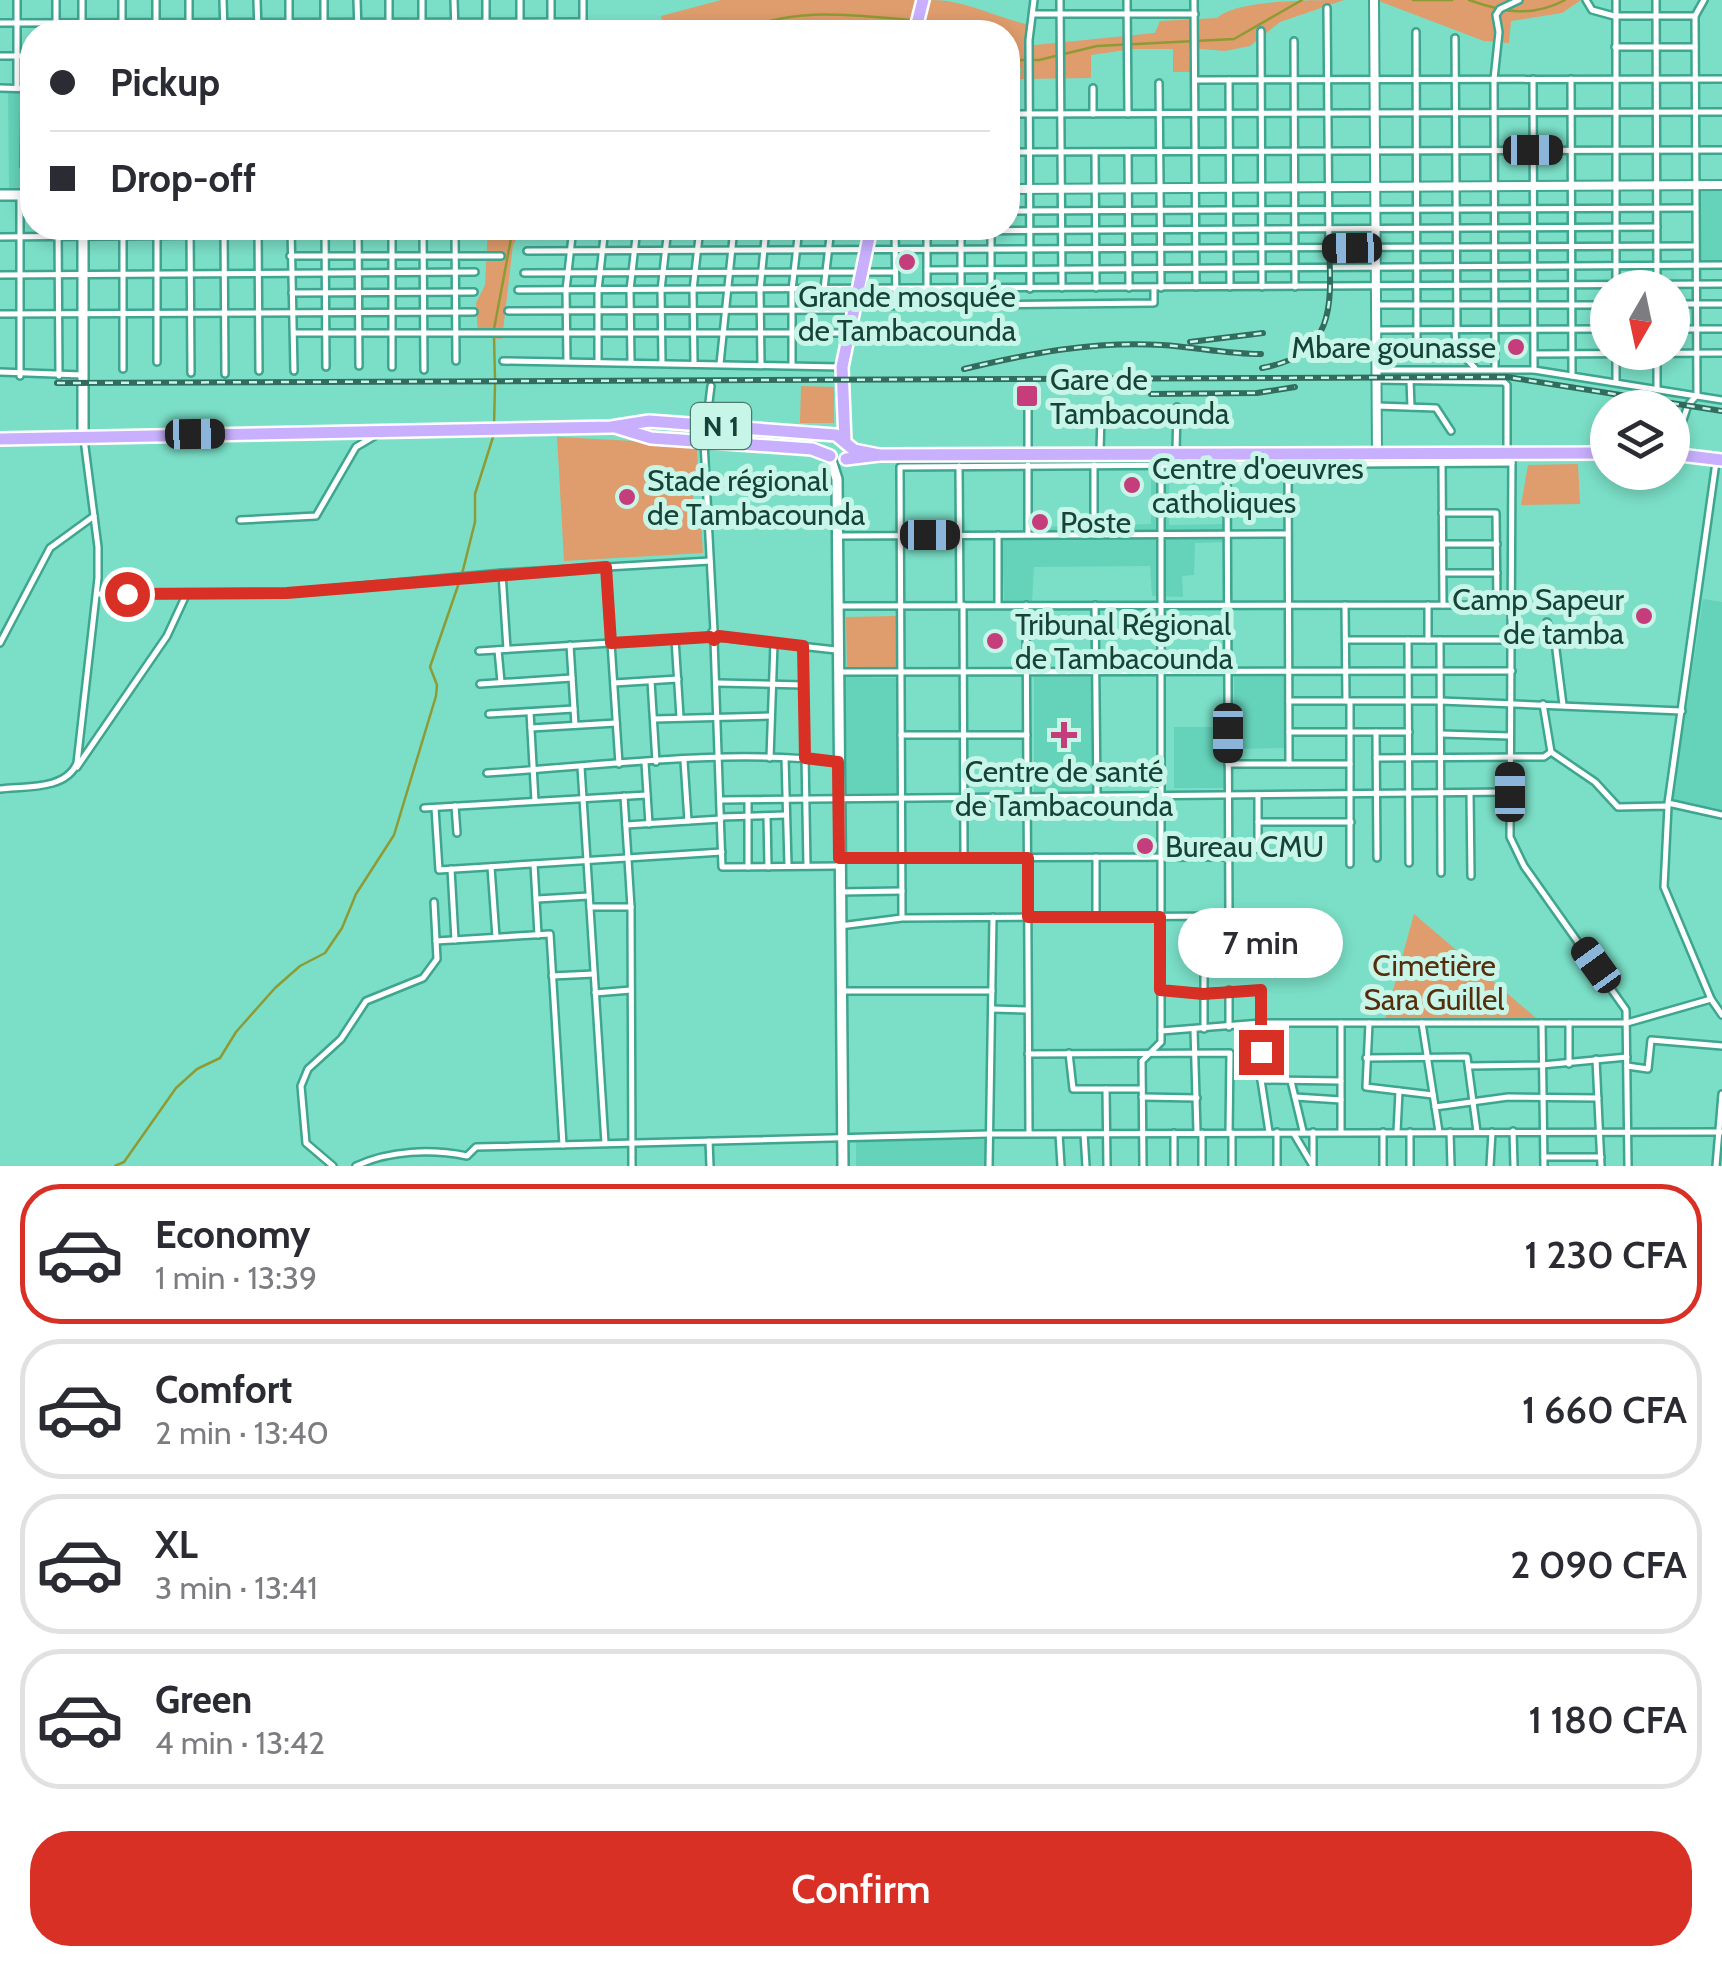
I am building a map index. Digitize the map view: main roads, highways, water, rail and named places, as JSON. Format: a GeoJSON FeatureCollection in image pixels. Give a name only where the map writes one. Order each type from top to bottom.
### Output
{"type":"FeatureCollection","features":[{"type":"Feature","properties":{"kind":"highway"},"geometry":{"type":"LineString","coordinates":[[839,438],[825,442],[830,457],[845,460],[849,451],[839,438],[842,367],[868,240]]}},
{"type":"Feature","properties":{"kind":"highway","name":"N 1"},"geometry":{"type":"LineString","coordinates":[[0,440],[611,427],[645,421],[839,438],[858,452],[900,461],[1097,460],[1176,454],[1288,459],[1377,454],[1590,454]]}},
{"type":"Feature","properties":{"kind":"highway","name":"N 1"},"geometry":{"type":"LineString","coordinates":[[611,427],[651,438],[812,448],[830,457]]}},
{"type":"Feature","properties":{"kind":"highway","name":"N 1"},"geometry":{"type":"LineString","coordinates":[[845,460],[878,455]]}},
{"type":"Feature","properties":{"kind":"highway"},"geometry":{"type":"LineString","coordinates":[[1690,456],[1719,460]]}},
{"type":"Feature","properties":{"kind":"main road"},"geometry":{"type":"LineString","coordinates":[[83,240],[84,436]]}},
{"type":"Feature","properties":{"kind":"main road"},"geometry":{"type":"LineString","coordinates":[[830,457],[837,479],[842,1166]]}},
{"type":"Feature","properties":{"kind":"main road"},"geometry":{"type":"LineString","coordinates":[[837,479],[845,460]]}},
{"type":"Feature","properties":{"kind":"waterway"},"geometry":{"type":"LineString","coordinates":[[1020,60],[1039,60],[1097,46],[1234,39],[1302,0]]}},
{"type":"Feature","properties":{"kind":"waterway"},"geometry":{"type":"LineString","coordinates":[[1413,0],[1452,0]]}},
{"type":"Feature","properties":{"kind":"waterway"},"geometry":{"type":"LineString","coordinates":[[1469,0],[1517,11],[1541,9],[1565,0]]}},
{"type":"Feature","properties":{"kind":"waterway"},"geometry":{"type":"LineString","coordinates":[[774,20],[802,15],[912,20]]}},
{"type":"Feature","properties":{"kind":"waterway"},"geometry":{"type":"LineString","coordinates":[[494,329],[511,240]]}},
{"type":"Feature","properties":{"kind":"waterway"},"geometry":{"type":"LineString","coordinates":[[494,336],[495,379]]}},
{"type":"Feature","properties":{"kind":"waterway"},"geometry":{"type":"LineString","coordinates":[[494,426],[495,385]]}},
{"type":"Feature","properties":{"kind":"waterway"},"geometry":{"type":"LineString","coordinates":[[115,1166],[124,1162],[176,1088],[197,1069],[220,1058],[236,1032],[275,988],[300,966],[325,953],[342,928],[356,894],[394,835],[436,696],[437,685],[430,667],[462,574],[475,522],[475,494],[494,434]]}},
{"type":"Feature","properties":{"kind":"railway"},"geometry":{"type":"LineString","coordinates":[[1262,368],[1286,362],[1316,340],[1328,308],[1329,248]]}},
{"type":"Feature","properties":{"kind":"railway"},"geometry":{"type":"LineString","coordinates":[[1190,342],[1263,333]]}},
{"type":"Feature","properties":{"kind":"railway"},"geometry":{"type":"LineString","coordinates":[[964,369],[1038,353],[1111,345],[1162,345],[1261,354]]}},
{"type":"Feature","properties":{"kind":"railway"},"geometry":{"type":"LineString","coordinates":[[57,383],[1507,377],[1722,411]]}},
{"type":"Feature","properties":{"kind":"railway"},"geometry":{"type":"LineString","coordinates":[[1151,394],[1257,393],[1295,387]]}},
{"type":"Feature","properties":{"kind":"place","name":"Grande mosquée de Tambacounda"},"geometry":{"type":"Point","coordinates":[907,262]}},
{"type":"Feature","properties":{"kind":"place","name":"Mbare gounasse"},"geometry":{"type":"Point","coordinates":[1516,347]}},
{"type":"Feature","properties":{"kind":"place","name":"Gare de Tambacounda"},"geometry":{"type":"Point","coordinates":[1027,396]}},
{"type":"Feature","properties":{"kind":"place","name":"Centre d'oeuvres catholiques"},"geometry":{"type":"Point","coordinates":[1132,485]}},
{"type":"Feature","properties":{"kind":"place","name":"Stade régional de Tambacounda"},"geometry":{"type":"Point","coordinates":[627,497]}},
{"type":"Feature","properties":{"kind":"place","name":"Poste"},"geometry":{"type":"Point","coordinates":[1040,522]}},
{"type":"Feature","properties":{"kind":"place","name":"Camp Sapeur de tamba"},"geometry":{"type":"Point","coordinates":[1644,616]}},
{"type":"Feature","properties":{"kind":"place","name":"Tribunal Régional de Tambacounda"},"geometry":{"type":"Point","coordinates":[995,641]}},
{"type":"Feature","properties":{"kind":"place","name":"Centre de santé de Tambacounda"},"geometry":{"type":"Point","coordinates":[1064,735]}},
{"type":"Feature","properties":{"kind":"place","name":"Bureau CMU"},"geometry":{"type":"Point","coordinates":[1145,846]}},
{"type":"Feature","properties":{"kind":"park label","name":"Cimetière Sara Guillel"},"geometry":{"type":"Point","coordinates":[1434,982]}}]}
